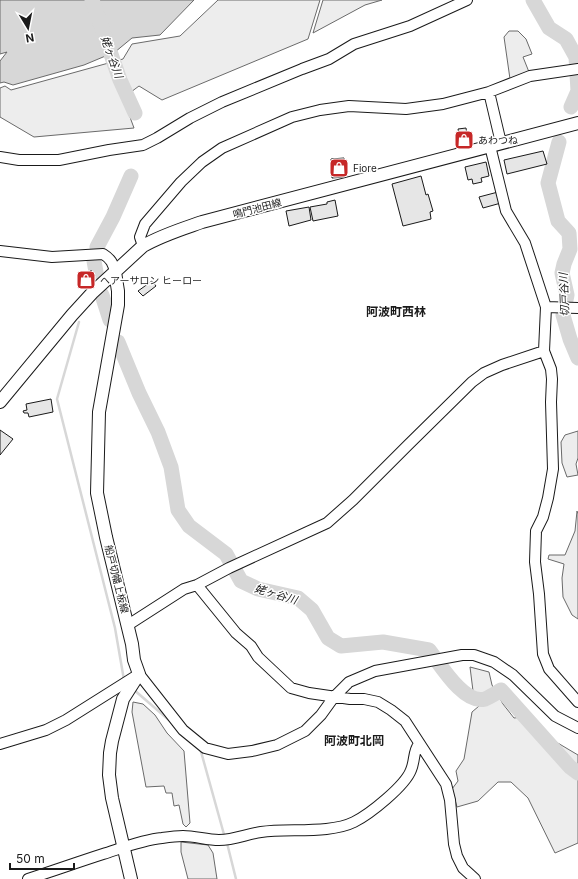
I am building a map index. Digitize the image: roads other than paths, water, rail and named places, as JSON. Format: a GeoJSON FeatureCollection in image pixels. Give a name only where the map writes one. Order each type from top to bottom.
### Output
{"type":"FeatureCollection","features":[{"type":"Feature","properties":{"kind":"main road","name":"鳴門池田線"},"geometry":{"type":"LineString","coordinates":[[0,402],[93,292],[144,246],[167,234],[202,222],[578,122]]}},
{"type":"Feature","properties":{"kind":"main road","name":"船戸切幡上板線"},"geometry":{"type":"LineString","coordinates":[[115,272],[118,291],[118,305],[99,412],[98,493],[106,537],[128,625],[134,660],[139,674]]}},
{"type":"Feature","properties":{"kind":"main road"},"geometry":{"type":"LineString","coordinates":[[131,879],[112,798],[109,775],[112,741],[123,699],[139,674]]}},
{"type":"Feature","properties":{"kind":"street"},"geometry":{"type":"LineString","coordinates":[[0,157],[19,160],[60,160],[143,145],[190,118],[222,102],[329,59],[354,44],[410,26],[467,0]]}},
{"type":"Feature","properties":{"kind":"street"},"geometry":{"type":"LineString","coordinates":[[144,246],[140,237],[145,224],[181,182],[202,162],[222,148],[292,117],[320,110],[350,106],[406,109],[443,104],[489,92],[530,76],[578,69]]}},
{"type":"Feature","properties":{"kind":"street"},"geometry":{"type":"LineString","coordinates":[[489,92],[494,107],[496,144],[506,211],[525,243],[546,307],[544,351],[551,369],[552,378],[551,402],[553,469],[543,517],[536,531],[535,562],[539,594],[543,654],[549,669],[578,702]]}},
{"type":"Feature","properties":{"kind":"street"},"geometry":{"type":"LineString","coordinates":[[0,251],[52,257],[103,254],[110,258],[115,272]]}},
{"type":"Feature","properties":{"kind":"street"},"geometry":{"type":"LineString","coordinates":[[546,307],[578,308]]}},
{"type":"Feature","properties":{"kind":"street"},"geometry":{"type":"LineString","coordinates":[[128,625],[184,589],[197,585],[232,566],[327,523],[353,500],[472,382],[484,373],[502,365],[544,351]]}},
{"type":"Feature","properties":{"kind":"street"},"geometry":{"type":"LineString","coordinates":[[197,585],[236,633],[251,646],[258,657],[291,688],[309,693],[378,702],[405,721],[446,784],[450,800],[454,844],[457,856],[463,868],[475,879]]}},
{"type":"Feature","properties":{"kind":"street"},"geometry":{"type":"LineString","coordinates":[[0,744],[46,730],[66,720],[139,674],[183,730],[205,748],[228,754],[252,751],[277,745],[305,731],[321,715],[334,697],[349,682],[375,671],[448,657],[474,655],[494,662],[513,675],[555,716],[578,728]]}},
{"type":"Feature","properties":{"kind":"street"},"geometry":{"type":"LineString","coordinates":[[28,879],[147,840],[184,836],[220,840],[236,839],[264,832],[341,827],[354,822],[385,801],[406,779],[412,769],[416,748],[420,744]]}},
{"type":"Feature","properties":{"kind":"waterway","name":"姥ヶ谷川"},"geometry":{"type":"LineString","coordinates":[[92,0],[120,80],[135,113]]}},
{"type":"Feature","properties":{"kind":"waterway","name":"切戸谷川"},"geometry":{"type":"LineString","coordinates":[[533,0],[549,28],[566,39],[576,57],[578,91],[571,107]]}},
{"type":"Feature","properties":{"kind":"waterway","name":"切戸谷川"},"geometry":{"type":"LineString","coordinates":[[559,142],[548,183],[558,221],[569,233],[570,249],[562,273],[567,295],[563,315],[570,339],[578,358]]}},
{"type":"Feature","properties":{"kind":"waterway","name":"姥ヶ谷川"},"geometry":{"type":"LineString","coordinates":[[97,247],[113,217],[131,176]]}},
{"type":"Feature","properties":{"kind":"waterway","name":"姥ヶ谷川"},"geometry":{"type":"LineString","coordinates":[[94,261],[96,272]]}},
{"type":"Feature","properties":{"kind":"waterway","name":"姥ヶ谷川"},"geometry":{"type":"LineString","coordinates":[[102,295],[110,320]]}},
{"type":"Feature","properties":{"kind":"waterway"},"geometry":{"type":"LineString","coordinates":[[79,322],[57,399],[115,628],[124,680]]}},
{"type":"Feature","properties":{"kind":"waterway","name":"姥ヶ谷川"},"geometry":{"type":"LineString","coordinates":[[118,342],[139,393],[158,432],[171,467],[178,510],[189,526],[226,554],[241,581],[258,589],[298,598],[312,610],[328,638],[341,646],[383,642],[429,650],[453,682],[469,696],[477,699],[485,699],[501,690],[570,767],[578,773]]}},
{"type":"Feature","properties":{"kind":"waterway"},"geometry":{"type":"LineString","coordinates":[[133,689],[170,721]]}},
{"type":"Feature","properties":{"kind":"waterway"},"geometry":{"type":"LineString","coordinates":[[200,748],[225,838]]}},
{"type":"Feature","properties":{"kind":"waterway"},"geometry":{"type":"LineString","coordinates":[[227,843],[236,879]]}},
{"type":"Feature","properties":{"kind":"place","name":"あわつね"},"geometry":{"type":"Point","coordinates":[464,140]}},
{"type":"Feature","properties":{"kind":"place","name":"Fiore"},"geometry":{"type":"Point","coordinates":[339,168]}},
{"type":"Feature","properties":{"kind":"place","name":"ヘアーサロン ヒーロー"},"geometry":{"type":"Point","coordinates":[86,280]}},
{"type":"Feature","properties":{"kind":"district","name":"阿波町西林"},"geometry":{"type":"Point","coordinates":[396,312]}},
{"type":"Feature","properties":{"kind":"district","name":"阿波町北岡"},"geometry":{"type":"Point","coordinates":[354,741]}}]}
